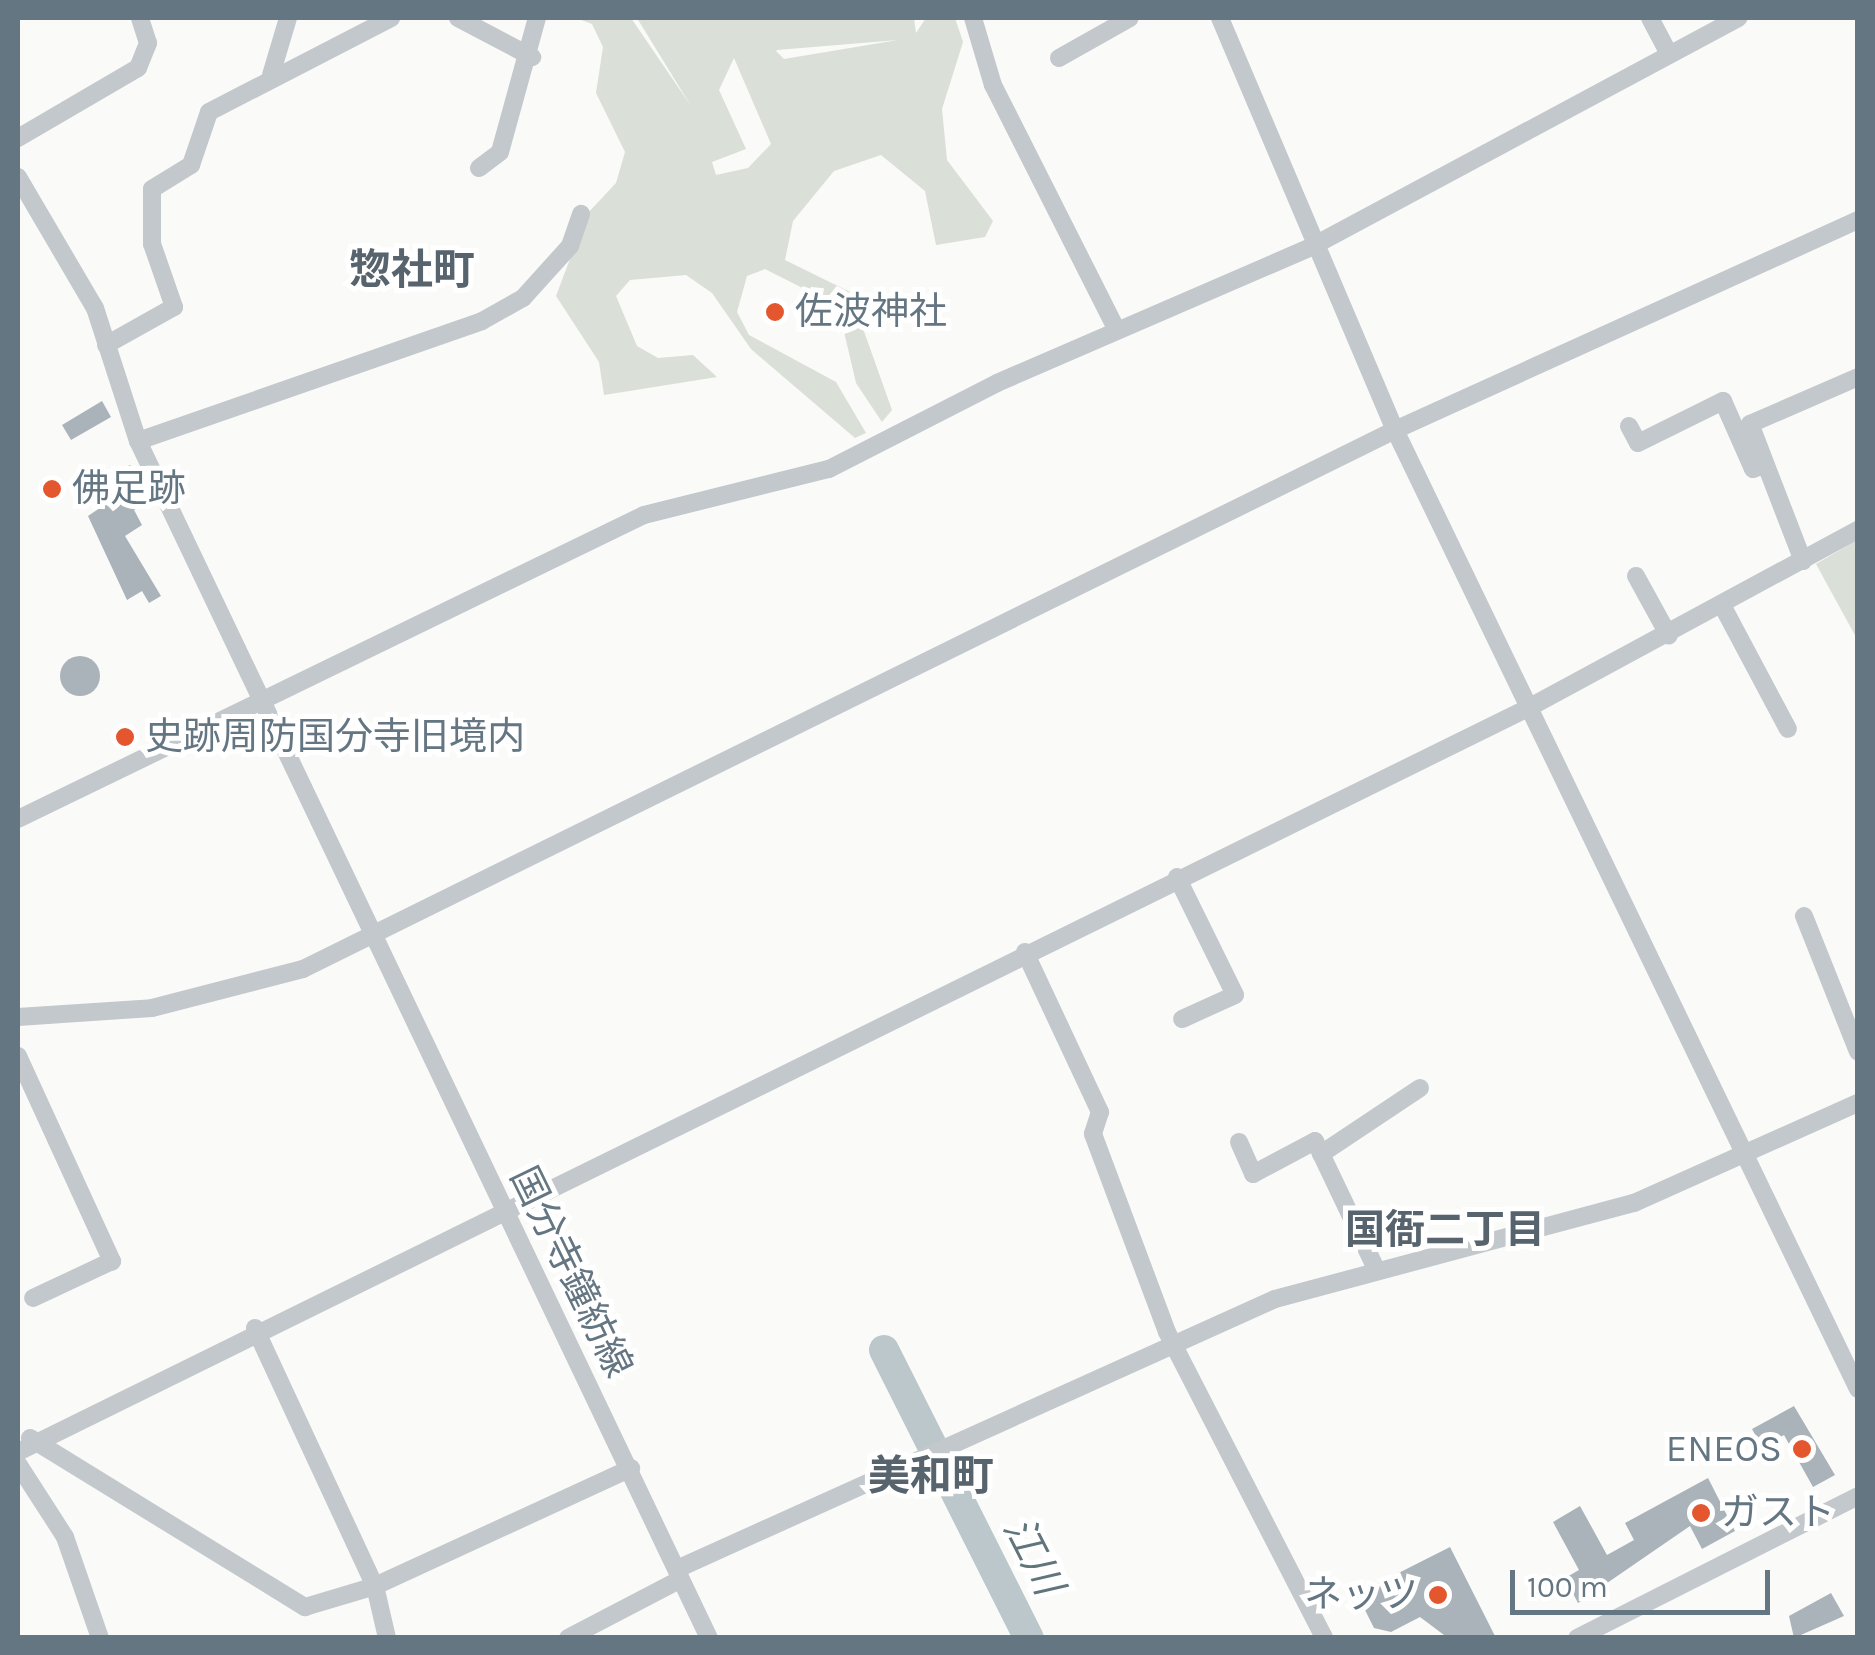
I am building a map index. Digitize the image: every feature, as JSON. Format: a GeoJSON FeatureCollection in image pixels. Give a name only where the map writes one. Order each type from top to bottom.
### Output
{"type":"FeatureCollection","features":[{"type":"Feature","properties":{"kind":"street"},"geometry":{"type":"LineString","coordinates":[[18,138],[138,68],[148,43],[140,18]]}},
{"type":"Feature","properties":{"kind":"street"},"geometry":{"type":"LineString","coordinates":[[272,75],[288,18]]}},
{"type":"Feature","properties":{"kind":"street"},"geometry":{"type":"LineString","coordinates":[[106,345],[174,307],[152,244],[152,189],[191,165],[209,112],[272,75],[391,18]]}},
{"type":"Feature","properties":{"kind":"street"},"geometry":{"type":"LineString","coordinates":[[458,18],[532,57]]}},
{"type":"Feature","properties":{"kind":"street"},"geometry":{"type":"LineString","coordinates":[[479,168],[500,152],[532,57],[538,18]]}},
{"type":"Feature","properties":{"kind":"street"},"geometry":{"type":"LineString","coordinates":[[973,18],[993,85],[1118,331]]}},
{"type":"Feature","properties":{"kind":"street"},"geometry":{"type":"LineString","coordinates":[[1059,58],[1130,18]]}},
{"type":"Feature","properties":{"kind":"street"},"geometry":{"type":"LineString","coordinates":[[1220,18],[1395,430],[1858,1388]]}},
{"type":"Feature","properties":{"kind":"street"},"geometry":{"type":"LineString","coordinates":[[1650,18],[1669,54]]}},
{"type":"Feature","properties":{"kind":"street"},"geometry":{"type":"LineString","coordinates":[[18,819],[644,515],[829,469],[1118,331],[1314,246],[1739,18]]}},
{"type":"Feature","properties":{"kind":"street","name":"国分寺鐘紡線"},"geometry":{"type":"LineString","coordinates":[[18,177],[52,224],[106,345],[138,441],[709,1638]]}},
{"type":"Feature","properties":{"kind":"street"},"geometry":{"type":"LineString","coordinates":[[138,441],[482,321],[523,298],[570,246],[580,214]]}},
{"type":"Feature","properties":{"kind":"street"},"geometry":{"type":"LineString","coordinates":[[18,1017],[211,998],[373,936],[1395,430],[1858,220]]}},
{"type":"Feature","properties":{"kind":"street"},"geometry":{"type":"LineString","coordinates":[[1803,561],[1750,424],[1858,377]]}},
{"type":"Feature","properties":{"kind":"street"},"geometry":{"type":"LineString","coordinates":[[1629,426],[1638,443],[1723,401],[1753,470],[1764,465]]}},
{"type":"Feature","properties":{"kind":"street"},"geometry":{"type":"LineString","coordinates":[[18,1452],[27,1438],[1530,707],[1723,607],[1858,530]]}},
{"type":"Feature","properties":{"kind":"street"},"geometry":{"type":"LineString","coordinates":[[1636,576],[1669,636]]}},
{"type":"Feature","properties":{"kind":"street"},"geometry":{"type":"LineString","coordinates":[[1723,607],[1788,729]]}},
{"type":"Feature","properties":{"kind":"street"},"geometry":{"type":"LineString","coordinates":[[1177,877],[1235,994],[1182,1020]]}},
{"type":"Feature","properties":{"kind":"street"},"geometry":{"type":"LineString","coordinates":[[1804,916],[1858,1052]]}},
{"type":"Feature","properties":{"kind":"street"},"geometry":{"type":"LineString","coordinates":[[1025,952],[1100,1112],[1093,1134],[1174,1345],[1324,1638]]}},
{"type":"Feature","properties":{"kind":"street"},"geometry":{"type":"LineString","coordinates":[[18,1056],[112,1261],[33,1298]]}},
{"type":"Feature","properties":{"kind":"street"},"geometry":{"type":"LineString","coordinates":[[1321,1154],[1420,1088]]}},
{"type":"Feature","properties":{"kind":"street"},"geometry":{"type":"LineString","coordinates":[[568,1638],[679,1574],[1275,1299],[1634,1203],[1858,1103]]}},
{"type":"Feature","properties":{"kind":"street"},"geometry":{"type":"LineString","coordinates":[[1238,1142],[1254,1174],[1314,1141],[1378,1271]]}},
{"type":"Feature","properties":{"kind":"street"},"geometry":{"type":"LineString","coordinates":[[255,1328],[375,1586],[387,1638]]}},
{"type":"Feature","properties":{"kind":"street"},"geometry":{"type":"LineString","coordinates":[[27,1438],[296,1603],[324,1606],[631,1468]]}},
{"type":"Feature","properties":{"kind":"street"},"geometry":{"type":"LineString","coordinates":[[18,1464],[65,1537],[100,1638]]}},
{"type":"Feature","properties":{"kind":"street"},"geometry":{"type":"LineString","coordinates":[[1576,1638],[1858,1496]]}},
{"type":"Feature","properties":{"kind":"shaded area"},"geometry":{"type":"Polygon","coordinates":[[[576,18],[631,18],[691,106],[637,18],[914,18],[916,33],[926,18],[955,18],[963,42],[942,109],[947,160],[993,221],[985,237],[936,245],[925,191],[881,155],[834,171],[793,221],[785,260],[850,292],[892,410],[882,422],[856,383],[838,306],[765,269],[747,276],[737,312],[749,335],[836,382],[866,433],[855,438],[751,349],[712,293],[686,275],[630,280],[616,296],[637,346],[658,358],[693,355],[717,377],[604,395],[599,362],[556,296],[587,214],[616,183],[625,152],[596,93],[603,47],[592,24],[576,18]],[[898,40],[777,50],[776,51],[784,59],[898,40]],[[734,58],[719,90],[746,149],[712,162],[716,175],[748,168],[771,144],[734,58]]]}},
{"type":"Feature","properties":{"kind":"shaded area"},"geometry":{"type":"Polygon","coordinates":[[[1857,540],[1857,639],[1816,564],[1857,540]]]}},
{"type":"Feature","properties":{"kind":"building"},"geometry":{"type":"Polygon","coordinates":[[[102,401],[111,417],[71,440],[62,425],[102,401]]]}},
{"type":"Feature","properties":{"kind":"building"},"geometry":{"type":"Polygon","coordinates":[[[130,465],[152,499],[134,510],[142,525],[125,536],[161,596],[149,603],[142,591],[127,600],[88,516],[122,493],[111,476],[130,465]]]}},
{"type":"Feature","properties":{"kind":"building"},"geometry":{"type":"Polygon","coordinates":[[[80,656],[94,662],[100,676],[94,690],[80,696],[66,690],[60,676],[66,662],[80,656]]]}},
{"type":"Feature","properties":{"kind":"building"},"geometry":{"type":"Polygon","coordinates":[[[1794,1406],[1835,1475],[1813,1487],[1784,1435],[1762,1447],[1752,1429],[1794,1406]]]}},
{"type":"Feature","properties":{"kind":"building"},"geometry":{"type":"Polygon","coordinates":[[[1708,1478],[1735,1531],[1702,1549],[1690,1526],[1578,1603],[1565,1578],[1579,1570],[1553,1522],[1580,1506],[1607,1555],[1634,1540],[1625,1523],[1708,1478]]]}},
{"type":"Feature","properties":{"kind":"building"},"geometry":{"type":"Polygon","coordinates":[[[1450,1547],[1496,1638],[1448,1638],[1420,1617],[1391,1632],[1374,1628],[1357,1594],[1450,1547]]]}},
{"type":"Feature","properties":{"kind":"building"},"geometry":{"type":"Polygon","coordinates":[[[1831,1593],[1844,1616],[1794,1638],[1789,1616],[1831,1593]]]}},
{"type":"Feature","properties":{"kind":"waterway","name":"江川"},"geometry":{"type":"LineString","coordinates":[[884,1350],[1029,1638]]}},
{"type":"Feature","properties":{"kind":"place","name":"佐波神社"},"geometry":{"type":"Point","coordinates":[775,312]}},
{"type":"Feature","properties":{"kind":"place","name":"佛足跡"},"geometry":{"type":"Point","coordinates":[52,489]}},
{"type":"Feature","properties":{"kind":"place","name":"史跡周防国分寺旧境内"},"geometry":{"type":"Point","coordinates":[125,737]}},
{"type":"Feature","properties":{"kind":"place","name":"ENEOS"},"geometry":{"type":"Point","coordinates":[1802,1449]}},
{"type":"Feature","properties":{"kind":"place","name":"ガスト"},"geometry":{"type":"Point","coordinates":[1701,1513]}},
{"type":"Feature","properties":{"kind":"place","name":"ネッツ"},"geometry":{"type":"Point","coordinates":[1438,1595]}},
{"type":"Feature","properties":{"kind":"district","name":"惣社町"},"geometry":{"type":"Point","coordinates":[412,270]}},
{"type":"Feature","properties":{"kind":"district","name":"国衙二丁目"},"geometry":{"type":"Point","coordinates":[1445,1230]}},
{"type":"Feature","properties":{"kind":"district","name":"美和町"},"geometry":{"type":"Point","coordinates":[931,1476]}}]}
